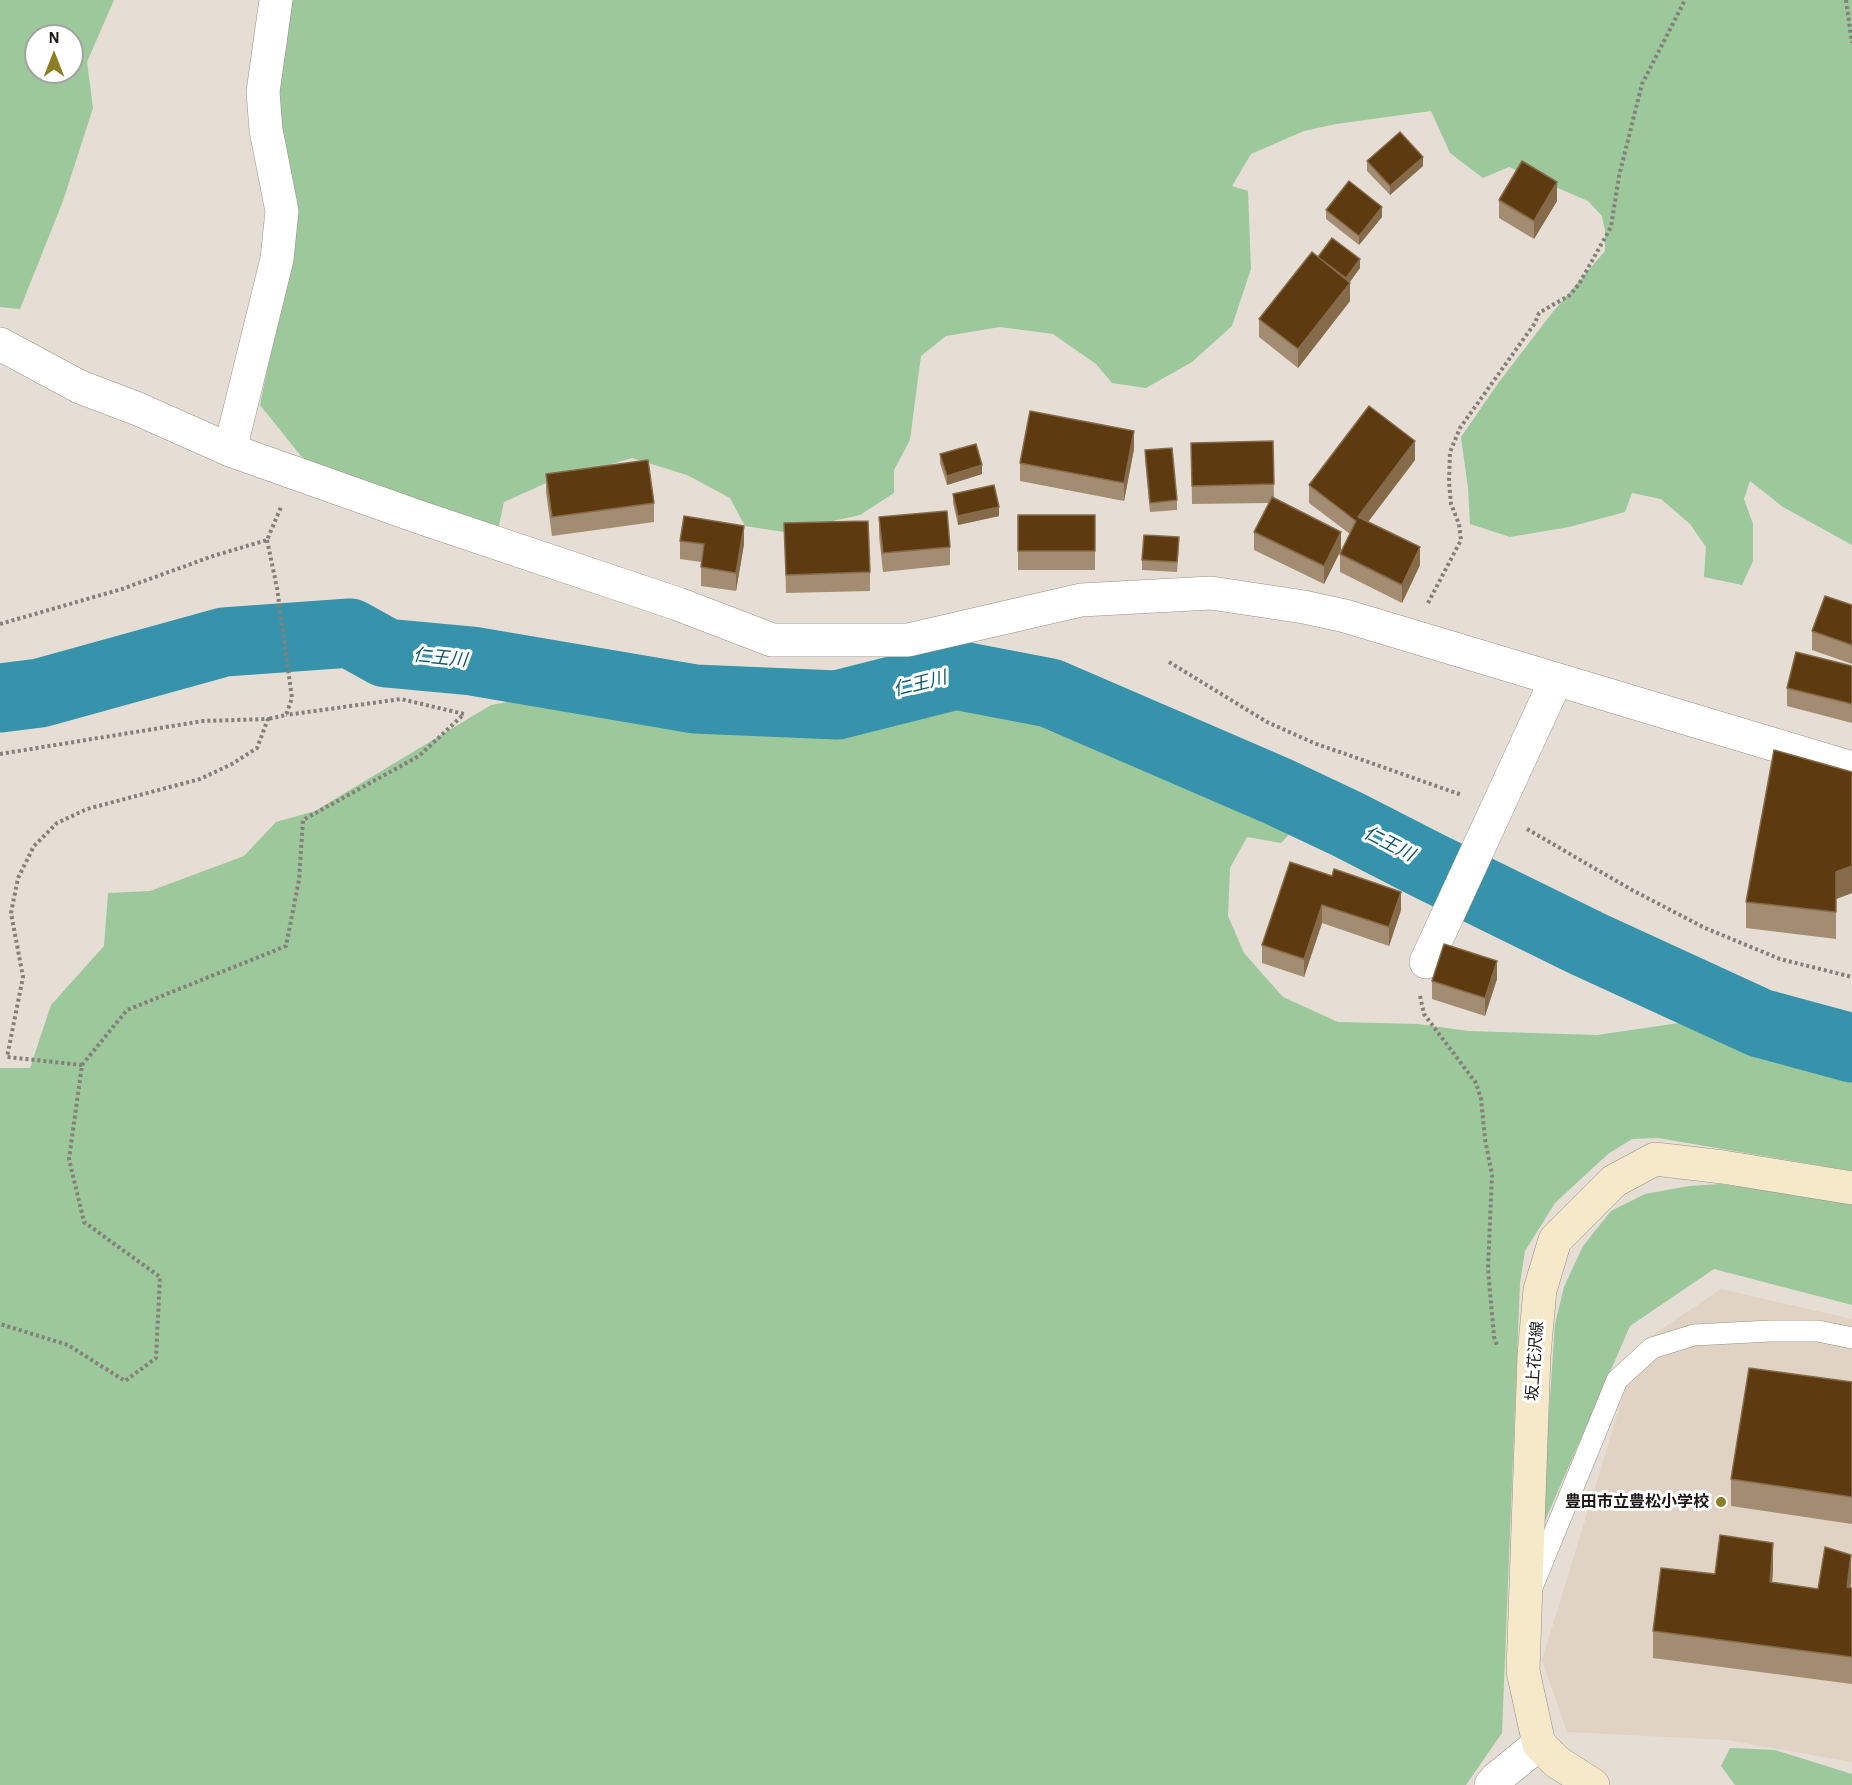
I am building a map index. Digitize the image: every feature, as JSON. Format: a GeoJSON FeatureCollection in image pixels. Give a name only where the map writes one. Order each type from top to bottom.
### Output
{"type":"FeatureCollection","features":[{"type":"Feature","properties":{"kind":"main road","name":"坂上花沢線"},"geometry":{"type":"LineString","coordinates":[[1539,1744],[1523,1671],[1525,1605],[1533,1381],[1540,1290],[1555,1240],[1614,1181],[1656,1159],[1723,1167],[1852,1188]]}},
{"type":"Feature","properties":{"kind":"main road"},"geometry":{"type":"LineString","coordinates":[[1539,1744],[1557,1762],[1593,1785]]}},
{"type":"Feature","properties":{"kind":"street"},"geometry":{"type":"LineString","coordinates":[[230,450],[277,259],[282,212],[266,130],[263,93],[276,0]]}},
{"type":"Feature","properties":{"kind":"street"},"geometry":{"type":"LineString","coordinates":[[0,344],[80,387],[138,409],[230,450],[419,517],[678,604],[771,640],[908,640],[1081,600],[1211,593],[1345,616],[1852,768]]}},
{"type":"Feature","properties":{"kind":"street"},"geometry":{"type":"LineString","coordinates":[[1426,962],[1556,680]]}},
{"type":"Feature","properties":{"kind":"street"},"geometry":{"type":"LineString","coordinates":[[1491,1785],[1539,1744]]}},
{"type":"Feature","properties":{"kind":"lane"},"geometry":{"type":"LineString","coordinates":[[1525,1605],[1617,1380],[1652,1348],[1694,1335],[1749,1332],[1818,1331],[1852,1338]]}},
{"type":"Feature","properties":{"kind":"path"},"geometry":{"type":"LineString","coordinates":[[1416,637],[1426,607],[1461,540],[1459,524],[1451,504],[1449,481],[1450,452],[1460,428],[1535,323],[1539,313],[1570,295],[1579,284],[1611,227],[1619,176],[1642,84],[1685,0]]}},
{"type":"Feature","properties":{"kind":"path"},"geometry":{"type":"LineString","coordinates":[[1846,0],[1852,43]]}},
{"type":"Feature","properties":{"kind":"path"},"geometry":{"type":"LineString","coordinates":[[286,715],[292,698],[292,684],[267,540],[295,473]]}},
{"type":"Feature","properties":{"kind":"path"},"geometry":{"type":"LineString","coordinates":[[0,624],[122,590],[213,556],[267,540]]}},
{"type":"Feature","properties":{"kind":"path"},"geometry":{"type":"LineString","coordinates":[[0,754],[203,721],[268,719],[401,699],[464,714],[419,756],[303,820],[299,880],[286,946],[127,1010],[82,1065],[69,1159],[84,1222],[160,1277],[156,1358],[125,1381],[68,1346],[0,1324]]}},
{"type":"Feature","properties":{"kind":"path"},"geometry":{"type":"LineString","coordinates":[[82,1065],[8,1057],[23,977],[11,913],[18,878],[34,846],[57,823],[87,809],[200,779],[232,764],[257,748],[268,719]]}},
{"type":"Feature","properties":{"kind":"path"},"geometry":{"type":"LineString","coordinates":[[1426,962],[1419,998],[1424,1014],[1476,1083],[1481,1099],[1492,1175],[1488,1269],[1494,1336],[1501,1358],[1514,1375],[1533,1381]]}},
{"type":"Feature","properties":{"kind":"shaded area","name":"豊田市立豊松小学校"},"geometry":{"type":"Polygon","coordinates":[[[1721,1289],[1852,1319],[1852,1762],[1727,1740],[1567,1732],[1542,1660],[1639,1344],[1721,1289]]]}},
{"type":"Feature","properties":{"kind":"green space"},"geometry":{"type":"Polygon","coordinates":[[[0,0],[114,0],[87,62],[93,108],[63,201],[20,309],[0,307],[0,0]]]}},
{"type":"Feature","properties":{"kind":"green space"},"geometry":{"type":"Polygon","coordinates":[[[290,0],[1852,0],[1852,545],[1783,507],[1750,481],[1744,499],[1753,524],[1753,561],[1742,585],[1704,577],[1706,547],[1690,524],[1661,499],[1632,493],[1625,512],[1569,527],[1510,537],[1470,524],[1461,437],[1499,382],[1552,313],[1605,251],[1605,231],[1602,216],[1588,201],[1509,167],[1483,178],[1450,153],[1431,111],[1336,124],[1304,131],[1251,154],[1232,186],[1248,191],[1251,269],[1232,326],[1192,362],[1146,388],[1112,383],[1096,364],[1053,334],[1000,327],[946,336],[921,356],[910,440],[894,470],[894,493],[860,515],[784,532],[745,526],[730,498],[687,475],[632,458],[544,484],[504,502],[493,554],[377,514],[301,456],[260,405],[292,249],[279,103],[280,60],[290,0]]]}},
{"type":"Feature","properties":{"kind":"green space"},"geometry":{"type":"Polygon","coordinates":[[[578,689],[701,712],[857,721],[951,698],[1043,713],[1257,801],[1294,829],[1281,843],[1247,837],[1230,868],[1228,916],[1244,953],[1283,997],[1338,1022],[1418,1024],[1468,1031],[1597,1035],[1713,1018],[1824,1063],[1852,1067],[1852,1171],[1658,1138],[1632,1139],[1608,1154],[1555,1203],[1525,1251],[1520,1283],[1502,1733],[1466,1785],[0,1785],[0,1068],[30,1068],[51,1005],[104,946],[108,893],[150,891],[244,856],[276,822],[315,811],[491,705],[578,689]]]}},
{"type":"Feature","properties":{"kind":"green space"},"geometry":{"type":"Polygon","coordinates":[[[1721,1184],[1852,1203],[1852,1305],[1714,1269],[1630,1326],[1541,1530],[1555,1324],[1564,1287],[1583,1246],[1611,1211],[1645,1194],[1689,1186],[1721,1184]]]}},
{"type":"Feature","properties":{"kind":"green space"},"geometry":{"type":"Polygon","coordinates":[[[1730,1748],[1775,1750],[1852,1774],[1852,1785],[1735,1785],[1721,1766],[1730,1748]]]}},
{"type":"Feature","properties":{"kind":"building"},"geometry":{"type":"Polygon","coordinates":[[[1400,132],[1423,157],[1390,186],[1367,161],[1400,132]]]}},
{"type":"Feature","properties":{"kind":"building"},"geometry":{"type":"Polygon","coordinates":[[[1522,161],[1557,182],[1534,221],[1499,200],[1522,161]]]}},
{"type":"Feature","properties":{"kind":"building"},"geometry":{"type":"Polygon","coordinates":[[[1349,181],[1382,207],[1359,236],[1326,210],[1349,181]]]}},
{"type":"Feature","properties":{"kind":"building"},"geometry":{"type":"Polygon","coordinates":[[[1332,238],[1360,259],[1346,278],[1318,257],[1332,238]]]}},
{"type":"Feature","properties":{"kind":"building"},"geometry":{"type":"Polygon","coordinates":[[[1312,252],[1350,283],[1298,349],[1259,319],[1312,252]]]}},
{"type":"Feature","properties":{"kind":"building"},"geometry":{"type":"Polygon","coordinates":[[[1369,406],[1415,441],[1358,517],[1420,547],[1402,585],[1340,554],[1356,521],[1309,485],[1369,406]]]}},
{"type":"Feature","properties":{"kind":"building"},"geometry":{"type":"Polygon","coordinates":[[[1030,411],[1134,431],[1124,483],[1020,463],[1030,411]]]}},
{"type":"Feature","properties":{"kind":"building"},"geometry":{"type":"Polygon","coordinates":[[[1273,441],[1274,484],[1192,486],[1191,443],[1273,441]]]}},
{"type":"Feature","properties":{"kind":"building"},"geometry":{"type":"Polygon","coordinates":[[[976,444],[982,465],[947,476],[940,454],[976,444]]]}},
{"type":"Feature","properties":{"kind":"building"},"geometry":{"type":"Polygon","coordinates":[[[1172,448],[1177,500],[1150,503],[1145,450],[1172,448]]]}},
{"type":"Feature","properties":{"kind":"building"},"geometry":{"type":"Polygon","coordinates":[[[648,460],[654,503],[552,517],[546,474],[648,460]]]}},
{"type":"Feature","properties":{"kind":"building"},"geometry":{"type":"Polygon","coordinates":[[[994,485],[999,507],[958,516],[953,494],[994,485]]]}},
{"type":"Feature","properties":{"kind":"building"},"geometry":{"type":"Polygon","coordinates":[[[1272,497],[1341,532],[1324,566],[1254,532],[1272,497]]]}},
{"type":"Feature","properties":{"kind":"building"},"geometry":{"type":"Polygon","coordinates":[[[947,511],[950,547],[883,553],[879,517],[947,511]]]}},
{"type":"Feature","properties":{"kind":"building"},"geometry":{"type":"Polygon","coordinates":[[[1018,515],[1095,515],[1095,551],[1018,551],[1018,515]]]}},
{"type":"Feature","properties":{"kind":"building"},"geometry":{"type":"Polygon","coordinates":[[[684,516],[744,526],[736,573],[701,567],[704,544],[680,541],[684,516]]]}},
{"type":"Feature","properties":{"kind":"building"},"geometry":{"type":"Polygon","coordinates":[[[868,521],[870,572],[786,575],[784,523],[868,521]]]}},
{"type":"Feature","properties":{"kind":"building"},"geometry":{"type":"Polygon","coordinates":[[[1144,535],[1179,537],[1177,562],[1142,560],[1144,535]]]}},
{"type":"Feature","properties":{"kind":"building"},"geometry":{"type":"Polygon","coordinates":[[[1825,596],[1852,605],[1852,645],[1812,631],[1825,596]]]}},
{"type":"Feature","properties":{"kind":"building"},"geometry":{"type":"Polygon","coordinates":[[[1796,652],[1852,666],[1852,704],[1787,688],[1796,652]]]}},
{"type":"Feature","properties":{"kind":"building"},"geometry":{"type":"Polygon","coordinates":[[[1774,750],[1852,772],[1852,866],[1836,872],[1836,912],[1746,902],[1774,750]]]}},
{"type":"Feature","properties":{"kind":"building"},"geometry":{"type":"Polygon","coordinates":[[[1290,862],[1332,876],[1334,869],[1401,892],[1389,927],[1322,905],[1304,959],[1262,945],[1290,862]]]}},
{"type":"Feature","properties":{"kind":"building"},"geometry":{"type":"Polygon","coordinates":[[[1444,944],[1497,961],[1485,998],[1432,981],[1444,944]]]}},
{"type":"Feature","properties":{"kind":"building"},"geometry":{"type":"Polygon","coordinates":[[[1749,1368],[1852,1382],[1852,1497],[1731,1479],[1749,1368]]]}},
{"type":"Feature","properties":{"kind":"building"},"geometry":{"type":"Polygon","coordinates":[[[1720,1535],[1773,1543],[1770,1582],[1818,1589],[1825,1547],[1851,1555],[1847,1587],[1852,1588],[1852,1657],[1653,1631],[1661,1568],[1715,1574],[1720,1535]]]}},
{"type":"Feature","properties":{"kind":"waterway","name":"仁王川"},"geometry":{"type":"LineString","coordinates":[[0,698],[40,693],[224,642],[350,633],[386,653],[472,661],[695,699],[837,705],[956,675],[1050,693],[1277,791],[1588,944],[1760,1023],[1852,1048]]}},
{"type":"Feature","properties":{"kind":"place","name":"豊田市立豊松小学校"},"geometry":{"type":"Point","coordinates":[1721,1502]}}]}
